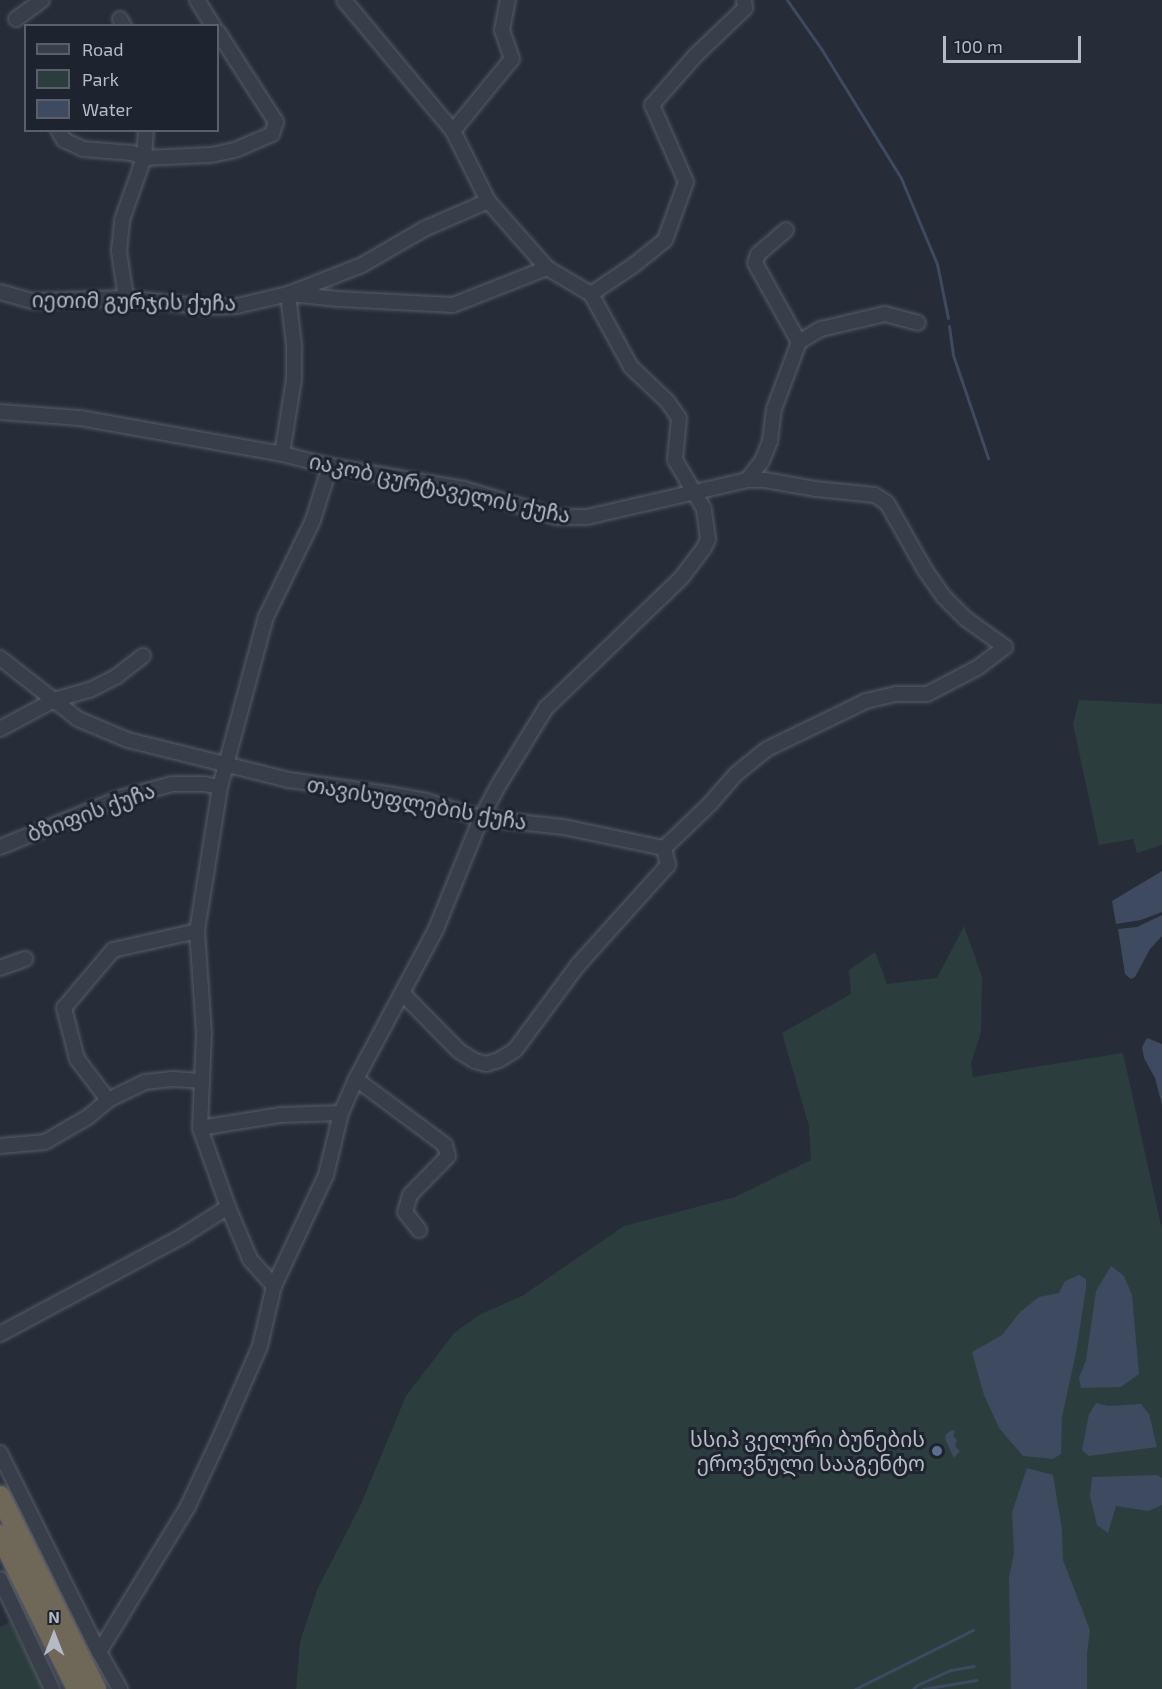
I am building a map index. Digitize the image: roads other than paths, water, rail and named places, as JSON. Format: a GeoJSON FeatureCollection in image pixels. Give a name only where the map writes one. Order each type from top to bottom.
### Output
{"type":"FeatureCollection","features":[{"type":"Feature","properties":{"kind":"highway"},"geometry":{"type":"LineString","coordinates":[[0,1496],[96,1689]]}},
{"type":"Feature","properties":{"kind":"highway"},"geometry":{"type":"LineString","coordinates":[[0,1535],[74,1685]]}},
{"type":"Feature","properties":{"kind":"highway"},"geometry":{"type":"LineString","coordinates":[[78,1650],[102,1689]]}},
{"type":"Feature","properties":{"kind":"street"},"geometry":{"type":"LineString","coordinates":[[16,19],[42,0]]}},
{"type":"Feature","properties":{"kind":"street"},"geometry":{"type":"LineString","coordinates":[[197,0],[212,24]]}},
{"type":"Feature","properties":{"kind":"street"},"geometry":{"type":"LineString","coordinates":[[99,1652],[188,1506],[260,1346],[274,1287],[326,1175],[342,1113],[356,1079],[436,929],[481,818],[546,708],[682,577],[704,548],[708,538],[704,509],[675,460],[679,418],[668,402],[631,367],[591,294],[547,268],[488,201],[453,131],[344,0]]}},
{"type":"Feature","properties":{"kind":"street"},"geometry":{"type":"LineString","coordinates":[[453,131],[512,59],[502,30],[508,0]]}},
{"type":"Feature","properties":{"kind":"street"},"geometry":{"type":"LineString","coordinates":[[591,294],[634,265],[665,240],[686,182],[652,105],[696,56],[745,8],[744,0]]}},
{"type":"Feature","properties":{"kind":"street"},"geometry":{"type":"LineString","coordinates":[[59,132],[64,140],[83,149],[132,153],[144,158],[211,154],[235,150],[272,134],[276,123],[219,34]]}},
{"type":"Feature","properties":{"kind":"street"},"geometry":{"type":"LineString","coordinates":[[126,298],[119,251],[122,220],[144,158],[146,132]]}},
{"type":"Feature","properties":{"kind":"street"},"geometry":{"type":"LineString","coordinates":[[282,454],[294,379],[294,345],[288,294],[362,264],[424,229],[488,201]]}},
{"type":"Feature","properties":{"kind":"street"},"geometry":{"type":"LineString","coordinates":[[786,230],[758,254],[755,263],[799,342]]}},
{"type":"Feature","properties":{"kind":"street","name":"იეთიმ გურჯის ქუჩა"},"geometry":{"type":"LineString","coordinates":[[0,292],[32,301],[126,298],[205,307],[237,306],[288,294],[338,300],[453,306],[547,268]]}},
{"type":"Feature","properties":{"kind":"street"},"geometry":{"type":"LineString","coordinates":[[747,480],[762,461],[770,441],[774,409],[799,342],[820,329],[885,314],[918,323]]}},
{"type":"Feature","properties":{"kind":"street","name":"იაკობ ცურტაველის ქუჩა"},"geometry":{"type":"LineString","coordinates":[[0,412],[80,418],[282,454],[330,466],[464,489],[557,517],[587,518],[747,480]]}},
{"type":"Feature","properties":{"kind":"street"},"geometry":{"type":"LineString","coordinates":[[274,1287],[250,1259],[228,1207],[200,1128],[200,1081],[204,1033],[197,931],[220,787],[266,617],[313,520],[330,466]]}},
{"type":"Feature","properties":{"kind":"street"},"geometry":{"type":"LineString","coordinates":[[402,993],[459,1051],[475,1061],[486,1064],[499,1060],[515,1050],[578,965],[668,865],[664,848],[736,774],[767,749],[866,701],[896,694],[927,694],[977,668],[1005,646],[966,619],[944,597],[925,570],[886,503],[875,495],[816,489],[765,480],[747,480]]}},
{"type":"Feature","properties":{"kind":"street"},"geometry":{"type":"LineString","coordinates":[[0,729],[54,700],[90,690],[117,676],[143,656]]}},
{"type":"Feature","properties":{"kind":"street","name":"თავისუფლების ქუჩა"},"geometry":{"type":"LineString","coordinates":[[0,658],[78,719],[128,740],[289,780],[426,801],[481,818],[564,827],[664,848]]}},
{"type":"Feature","properties":{"kind":"street","name":"ბზიფის ქუჩა"},"geometry":{"type":"LineString","coordinates":[[0,848],[120,798],[172,783],[204,783],[220,787]]}},
{"type":"Feature","properties":{"kind":"street"},"geometry":{"type":"LineString","coordinates":[[108,1100],[77,1059],[64,1008],[112,950],[197,931]]}},
{"type":"Feature","properties":{"kind":"street"},"geometry":{"type":"LineString","coordinates":[[0,968],[25,958]]}},
{"type":"Feature","properties":{"kind":"street"},"geometry":{"type":"LineString","coordinates":[[0,1146],[45,1142],[88,1117],[108,1100],[145,1082],[173,1079],[200,1081]]}},
{"type":"Feature","properties":{"kind":"street"},"geometry":{"type":"LineString","coordinates":[[356,1079],[445,1145],[448,1156],[410,1195],[405,1212],[419,1230]]}},
{"type":"Feature","properties":{"kind":"street"},"geometry":{"type":"LineString","coordinates":[[200,1128],[280,1115],[342,1113]]}},
{"type":"Feature","properties":{"kind":"street"},"geometry":{"type":"LineString","coordinates":[[0,1334],[181,1237],[228,1207]]}},
{"type":"Feature","properties":{"kind":"street"},"geometry":{"type":"LineString","coordinates":[[0,1453],[99,1652],[120,1689]]}},
{"type":"Feature","properties":{"kind":"street"},"geometry":{"type":"LineString","coordinates":[[0,1579],[52,1689]]}},
{"type":"Feature","properties":{"kind":"water"},"geometry":{"type":"Polygon","coordinates":[[[1162,871],[1162,912],[1141,920],[1116,924],[1112,901],[1162,871]]]}},
{"type":"Feature","properties":{"kind":"water"},"geometry":{"type":"Polygon","coordinates":[[[1162,915],[1162,936],[1150,949],[1135,977],[1131,979],[1125,974],[1118,929],[1137,927],[1162,915]]]}},
{"type":"Feature","properties":{"kind":"water"},"geometry":{"type":"Polygon","coordinates":[[[1147,1038],[1162,1044],[1162,1105],[1155,1078],[1144,1058],[1142,1047],[1147,1038]]]}},
{"type":"Feature","properties":{"kind":"water"},"geometry":{"type":"Polygon","coordinates":[[[1111,1266],[1124,1276],[1132,1295],[1139,1374],[1121,1387],[1081,1388],[1079,1378],[1086,1360],[1096,1291],[1111,1266]]]}},
{"type":"Feature","properties":{"kind":"water"},"geometry":{"type":"Polygon","coordinates":[[[1079,1275],[1086,1279],[1086,1288],[1076,1353],[1062,1417],[1061,1454],[1053,1459],[1023,1456],[999,1428],[984,1395],[972,1352],[1002,1335],[1020,1312],[1039,1297],[1059,1293],[1065,1281],[1079,1275]]]}},
{"type":"Feature","properties":{"kind":"water"},"geometry":{"type":"Polygon","coordinates":[[[1096,1403],[1108,1406],[1141,1404],[1149,1414],[1157,1447],[1089,1456],[1082,1450],[1089,1414],[1096,1403]]]}},
{"type":"Feature","properties":{"kind":"water"},"geometry":{"type":"Polygon","coordinates":[[[952,1430],[955,1431],[953,1436],[957,1440],[955,1446],[960,1451],[954,1458],[945,1439],[946,1434],[952,1430]]]}},
{"type":"Feature","properties":{"kind":"water"},"geometry":{"type":"Polygon","coordinates":[[[1027,1468],[1053,1475],[1062,1529],[1063,1560],[1090,1630],[1087,1689],[1011,1689],[1009,1578],[1014,1553],[1012,1512],[1027,1468]]]}},
{"type":"Feature","properties":{"kind":"water"},"geometry":{"type":"Polygon","coordinates":[[[1157,1475],[1162,1478],[1162,1505],[1148,1511],[1116,1506],[1108,1533],[1097,1525],[1090,1496],[1092,1477],[1157,1475]]]}},
{"type":"Feature","properties":{"kind":"waterway"},"geometry":{"type":"LineString","coordinates":[[787,0],[822,50],[901,178],[937,264],[948,318]]}},
{"type":"Feature","properties":{"kind":"waterway"},"geometry":{"type":"LineString","coordinates":[[949,326],[953,355],[988,458]]}},
{"type":"Feature","properties":{"kind":"waterway"},"geometry":{"type":"LineString","coordinates":[[855,1689],[973,1630]]}},
{"type":"Feature","properties":{"kind":"waterway"},"geometry":{"type":"LineString","coordinates":[[913,1689],[951,1670],[974,1666]]}},
{"type":"Feature","properties":{"kind":"waterway"},"geometry":{"type":"LineString","coordinates":[[923,1689],[976,1680]]}},
{"type":"Feature","properties":{"kind":"place","name":"სსიპ ველური ბუნების ეროვნული სააგენტო"},"geometry":{"type":"Point","coordinates":[937,1451]}}]}
